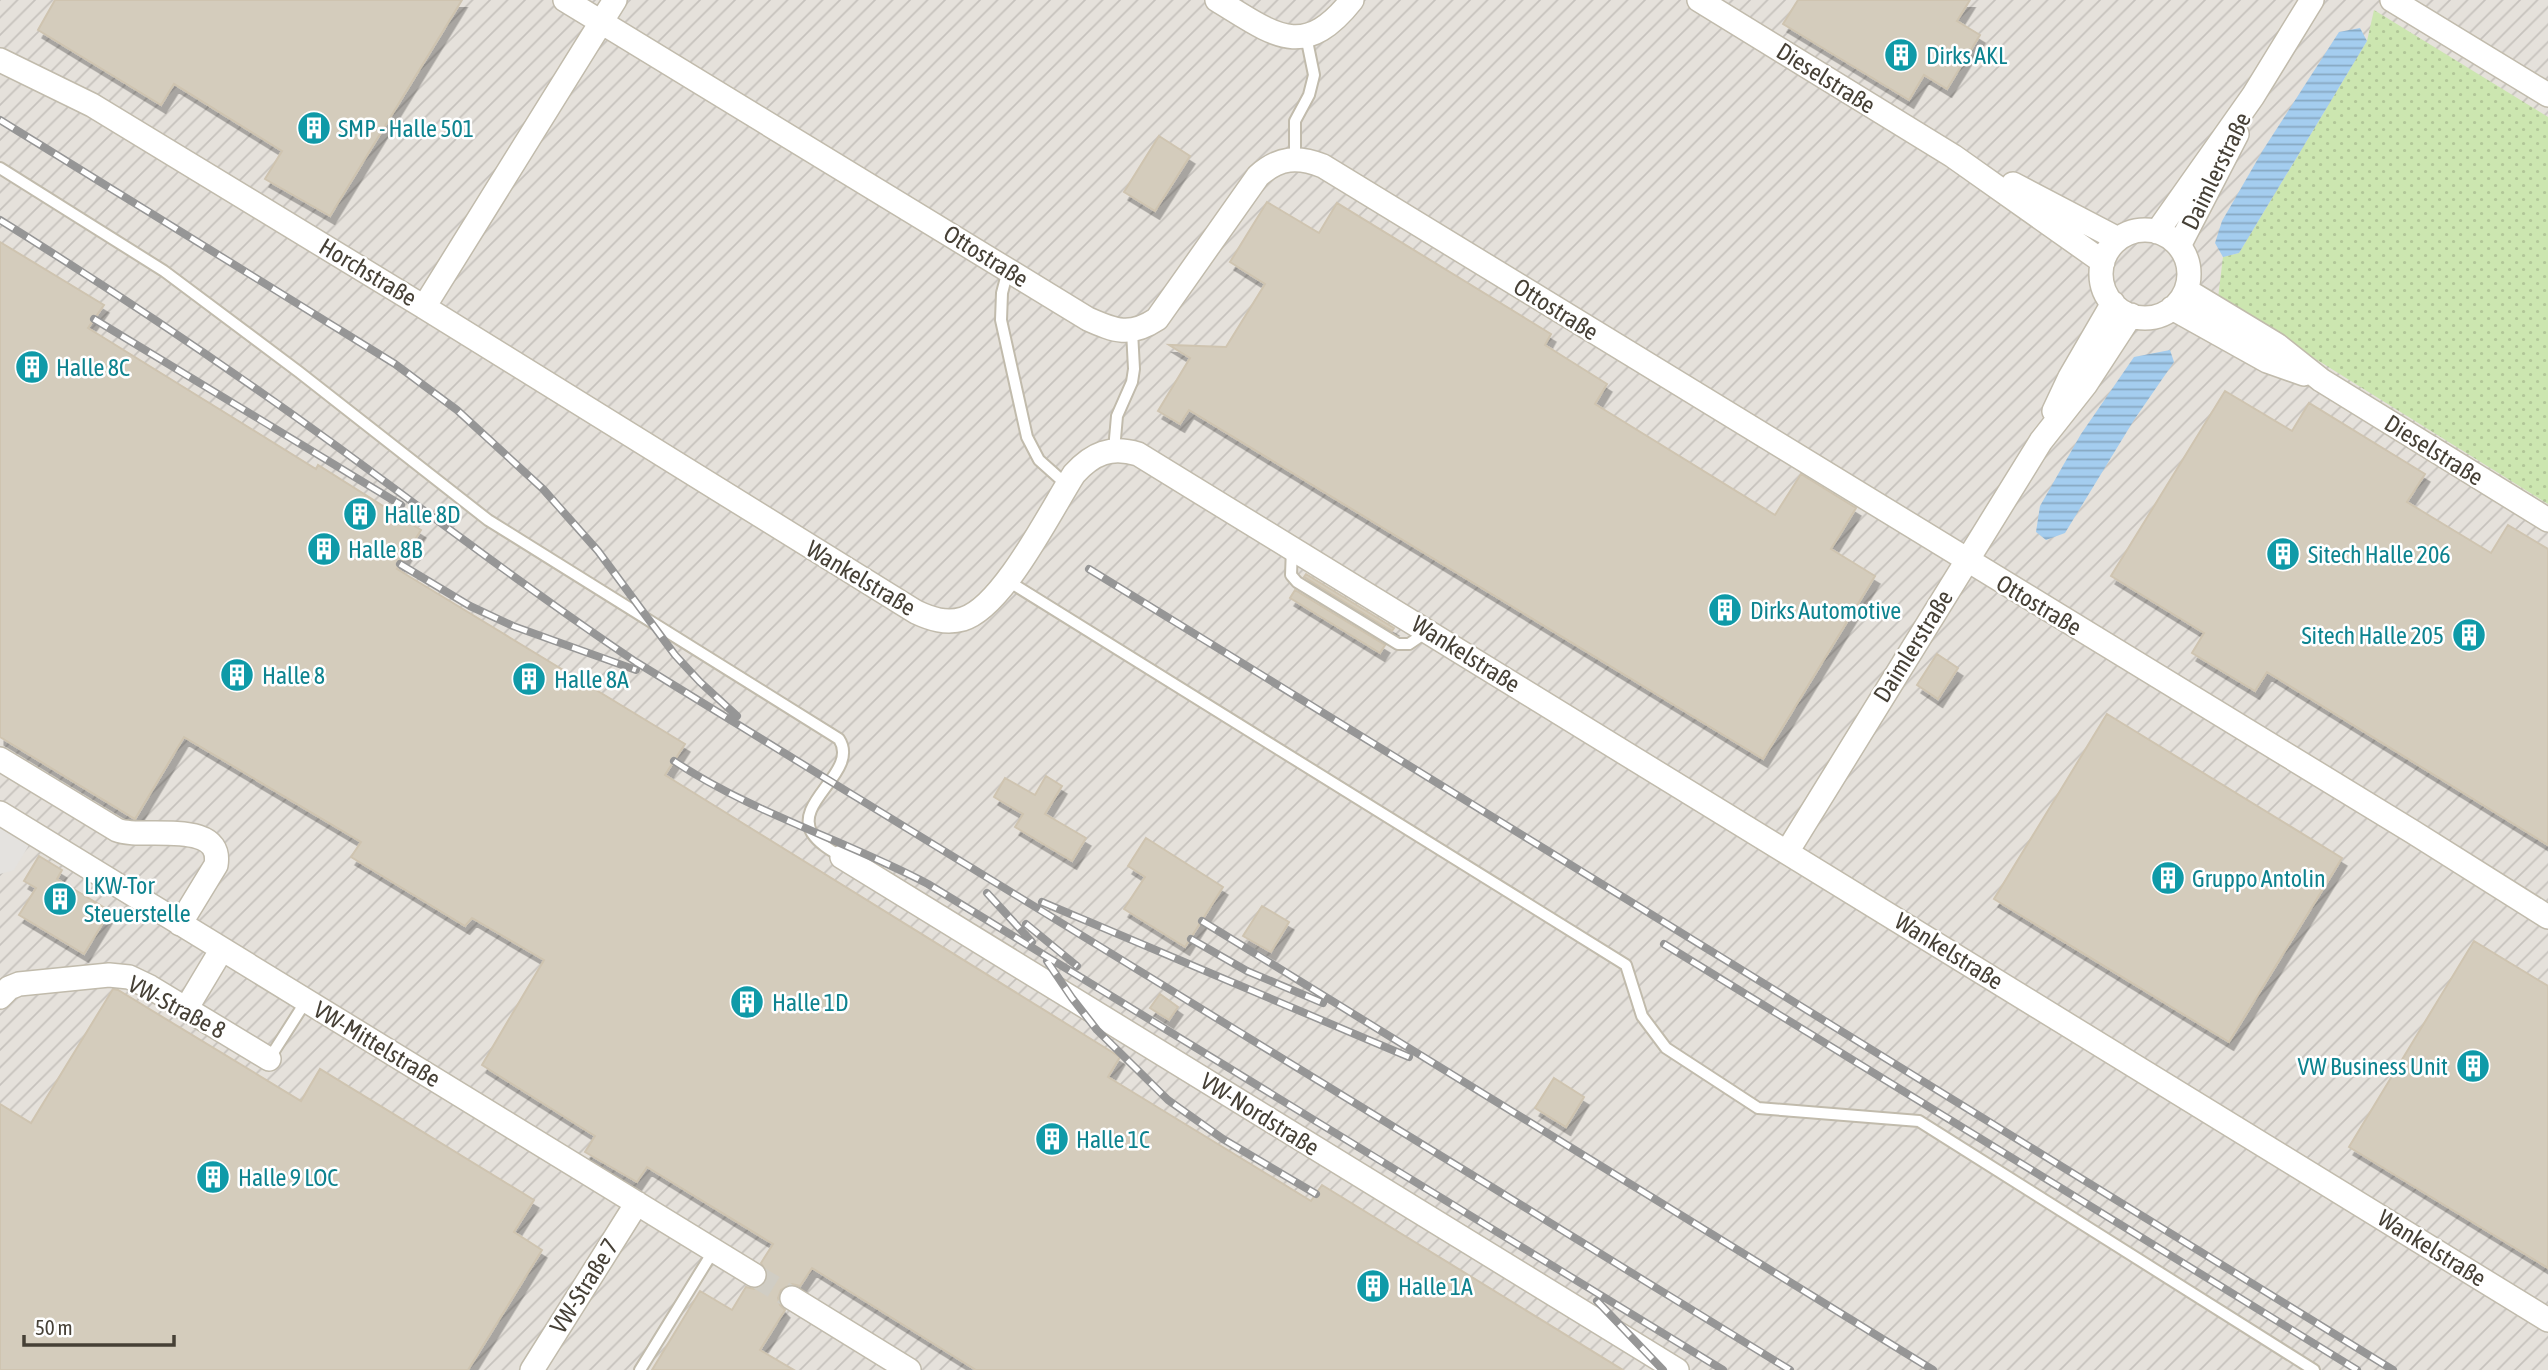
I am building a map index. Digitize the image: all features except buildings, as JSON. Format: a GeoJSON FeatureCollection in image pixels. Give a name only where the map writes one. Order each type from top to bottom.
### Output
{"type":"FeatureCollection","features":[{"type":"Feature","properties":{"kind":"street","name":"Ottostraße"},"geometry":{"type":"LineString","coordinates":[[565,0],[1087,319],[1107,328],[1132,331]]}},
{"type":"Feature","properties":{"kind":"street","name":"Horchstraße"},"geometry":{"type":"LineString","coordinates":[[0,60],[92,105],[424,307],[615,0]]}},
{"type":"Feature","properties":{"kind":"street"},"geometry":{"type":"LineString","coordinates":[[1217,0],[1276,33],[1306,36],[1323,30],[1352,0]]}},
{"type":"Feature","properties":{"kind":"street","name":"Dieselstraße"},"geometry":{"type":"LineString","coordinates":[[1699,0],[1953,156],[2103,262]]}},
{"type":"Feature","properties":{"kind":"street","name":"Daimlerstraße"},"geometry":{"type":"LineString","coordinates":[[2157,232],[2253,96],[2312,0]]}},
{"type":"Feature","properties":{"kind":"street"},"geometry":{"type":"LineString","coordinates":[[2392,0],[2548,95]]}},
{"type":"Feature","properties":{"kind":"street","name":"Daimlerstraße"},"geometry":{"type":"LineString","coordinates":[[2179,246],[2228,154],[2253,96]]}},
{"type":"Feature","properties":{"kind":"street","name":"Dieselstraße"},"geometry":{"type":"LineString","coordinates":[[1953,156],[2012,183],[2118,239]]}},
{"type":"Feature","properties":{"kind":"street","name":"Ottostraße"},"geometry":{"type":"LineString","coordinates":[[1295,159],[1310,160],[1323,166],[2548,917]]}},
{"type":"Feature","properties":{"kind":"street"},"geometry":{"type":"LineString","coordinates":[[1132,331],[1151,323],[1167,307],[1258,176],[1269,166],[1282,160],[1295,159]]}},
{"type":"Feature","properties":{"kind":"street","name":"Daimlerstraße"},"geometry":{"type":"LineString","coordinates":[[2118,239],[2137,231],[2157,232],[2173,240],[2188,262],[2186,290]]}},
{"type":"Feature","properties":{"kind":"street"},"geometry":{"type":"LineString","coordinates":[[2118,239],[2103,262],[2103,284],[2122,309],[2152,317],[2172,308],[2186,290]]}},
{"type":"Feature","properties":{"kind":"street","name":"Dieselstraße"},"geometry":{"type":"LineString","coordinates":[[2186,290],[2277,345],[2321,380],[2548,520]]}},
{"type":"Feature","properties":{"kind":"street","name":"Wankelstraße"},"geometry":{"type":"LineString","coordinates":[[424,307],[916,612],[941,620],[964,618],[991,601],[1008,580],[1074,474],[1092,457],[1114,450],[1138,454],[2548,1320]]}},
{"type":"Feature","properties":{"kind":"street","name":"Dieselstraße"},"geometry":{"type":"LineString","coordinates":[[2172,308],[2267,361],[2321,380]]}},
{"type":"Feature","properties":{"kind":"street","name":"Daimlerstraße"},"geometry":{"type":"LineString","coordinates":[[1787,852],[2041,441],[2070,377],[2122,309]]}},
{"type":"Feature","properties":{"kind":"street"},"geometry":{"type":"LineString","coordinates":[[0,759],[117,830],[129,834],[189,834],[210,844],[215,852],[216,865],[180,924]]}},
{"type":"Feature","properties":{"kind":"street","name":"VW-Mittelstraße"},"geometry":{"type":"LineString","coordinates":[[0,813],[754,1275]]}},
{"type":"Feature","properties":{"kind":"street","name":"VW-Nordstraße"},"geometry":{"type":"LineString","coordinates":[[842,858],[1677,1370]]}},
{"type":"Feature","properties":{"kind":"street"},"geometry":{"type":"LineString","coordinates":[[186,1009],[222,949]]}},
{"type":"Feature","properties":{"kind":"street","name":"VW-Straße 8"},"geometry":{"type":"LineString","coordinates":[[3,989],[31,981],[118,975],[129,977],[150,986],[269,1059]]}},
{"type":"Feature","properties":{"kind":"street","name":"VW-Straße 7"},"geometry":{"type":"LineString","coordinates":[[532,1370],[636,1203]]}},
{"type":"Feature","properties":{"kind":"street"},"geometry":{"type":"LineString","coordinates":[[792,1298],[909,1370]]}},
{"type":"Feature","properties":{"kind":"lane"},"geometry":{"type":"LineString","coordinates":[[1295,159],[1295,121],[1301,105],[1309,95],[1314,75],[1306,36]]}},
{"type":"Feature","properties":{"kind":"lane"},"geometry":{"type":"LineString","coordinates":[[0,168],[164,271],[299,372],[488,520],[649,623],[834,735],[842,744],[843,760],[813,807],[809,821],[814,835],[842,858]]}},
{"type":"Feature","properties":{"kind":"lane"},"geometry":{"type":"LineString","coordinates":[[1009,270],[1002,293],[1001,320],[1027,437],[1039,460],[1067,485]]}},
{"type":"Feature","properties":{"kind":"lane"},"geometry":{"type":"LineString","coordinates":[[1114,450],[1116,416],[1132,382],[1134,369],[1132,331]]}},
{"type":"Feature","properties":{"kind":"lane"},"geometry":{"type":"LineString","coordinates":[[1008,580],[1626,965],[1642,1016],[1666,1048],[1758,1108],[1919,1121],[2315,1370]]}},
{"type":"Feature","properties":{"kind":"lane"},"geometry":{"type":"LineString","coordinates":[[269,1059],[306,1001]]}},
{"type":"Feature","properties":{"kind":"lane"},"geometry":{"type":"LineString","coordinates":[[640,1370],[714,1250]]}},
{"type":"Feature","properties":{"kind":"shaded area"},"geometry":{"type":"Polygon","coordinates":[[[0,0],[2548,0],[2548,1370],[0,1370],[0,0]]]}},
{"type":"Feature","properties":{"kind":"shaded area"},"geometry":{"type":"Polygon","coordinates":[[[0,813],[35,835],[14,870],[0,874],[0,813]]]}},
{"type":"Feature","properties":{"kind":"green space"},"geometry":{"type":"Polygon","coordinates":[[[2374,10],[2548,117],[2548,504],[2218,298],[2223,257],[2239,253],[2367,41],[2374,10]]]}},
{"type":"Feature","properties":{"kind":"water"},"geometry":{"type":"Polygon","coordinates":[[[2360,28],[2367,41],[2239,253],[2223,257],[2215,243],[2222,221],[2263,150],[2339,32],[2360,28]]]}},
{"type":"Feature","properties":{"kind":"water"},"geometry":{"type":"Polygon","coordinates":[[[2170,350],[2174,362],[2134,420],[2065,533],[2046,540],[2036,532],[2040,506],[2081,434],[2134,357],[2170,350]]]}},
{"type":"Feature","properties":{"kind":"tunnel"},"geometry":{"type":"LineString","coordinates":[[754,1275],[792,1298]]}},
{"type":"Feature","properties":{"kind":"railway"},"geometry":{"type":"LineString","coordinates":[[0,120],[395,364],[457,410],[543,489],[598,551],[675,655],[737,716]]}},
{"type":"Feature","properties":{"kind":"railway"},"geometry":{"type":"LineString","coordinates":[[0,220],[253,386],[636,662],[1790,1370]]}},
{"type":"Feature","properties":{"kind":"railway"},"geometry":{"type":"LineString","coordinates":[[94,319],[401,505]]}},
{"type":"Feature","properties":{"kind":"railway"},"geometry":{"type":"LineString","coordinates":[[400,564],[470,606],[513,626],[636,670]]}},
{"type":"Feature","properties":{"kind":"railway"},"geometry":{"type":"LineString","coordinates":[[1089,569],[2393,1370]]}},
{"type":"Feature","properties":{"kind":"railway"},"geometry":{"type":"LineString","coordinates":[[674,761],[735,796],[928,884],[1723,1370]]}},
{"type":"Feature","properties":{"kind":"railway"},"geometry":{"type":"LineString","coordinates":[[987,893],[1032,942]]}},
{"type":"Feature","properties":{"kind":"railway"},"geometry":{"type":"LineString","coordinates":[[1042,902],[1409,1057]]}},
{"type":"Feature","properties":{"kind":"railway"},"geometry":{"type":"LineString","coordinates":[[1202,921],[1933,1370]]}},
{"type":"Feature","properties":{"kind":"railway"},"geometry":{"type":"LineString","coordinates":[[1026,924],[1077,966]]}},
{"type":"Feature","properties":{"kind":"railway"},"geometry":{"type":"LineString","coordinates":[[1191,939],[1247,971],[1323,1003]]}},
{"type":"Feature","properties":{"kind":"railway"},"geometry":{"type":"LineString","coordinates":[[1664,944],[2357,1370]]}},
{"type":"Feature","properties":{"kind":"railway"},"geometry":{"type":"LineString","coordinates":[[1047,961],[1097,1030],[1168,1100],[1223,1139],[1316,1194]]}},
{"type":"Feature","properties":{"kind":"railway"},"geometry":{"type":"LineString","coordinates":[[1597,1301],[1663,1370]]}},
{"type":"Feature","properties":{"kind":"place","name":"Dirks AKL"},"geometry":{"type":"Point","coordinates":[1901,55]}},
{"type":"Feature","properties":{"kind":"place","name":"SMP - Halle 501"},"geometry":{"type":"Point","coordinates":[314,128]}},
{"type":"Feature","properties":{"kind":"place","name":"Halle 8C"},"geometry":{"type":"Point","coordinates":[32,367]}},
{"type":"Feature","properties":{"kind":"place","name":"Halle 8D"},"geometry":{"type":"Point","coordinates":[360,514]}},
{"type":"Feature","properties":{"kind":"place","name":"Halle 8B"},"geometry":{"type":"Point","coordinates":[324,549]}},
{"type":"Feature","properties":{"kind":"place","name":"Sitech Halle 206"},"geometry":{"type":"Point","coordinates":[2283,554]}},
{"type":"Feature","properties":{"kind":"place","name":"Dirks Automotive"},"geometry":{"type":"Point","coordinates":[1725,610]}},
{"type":"Feature","properties":{"kind":"place","name":"Sitech Halle 205"},"geometry":{"type":"Point","coordinates":[2469,635]}},
{"type":"Feature","properties":{"kind":"place","name":"Halle 8"},"geometry":{"type":"Point","coordinates":[237,675]}},
{"type":"Feature","properties":{"kind":"place","name":"Halle 8A"},"geometry":{"type":"Point","coordinates":[529,679]}},
{"type":"Feature","properties":{"kind":"place","name":"Gruppo Antolin"},"geometry":{"type":"Point","coordinates":[2168,878]}},
{"type":"Feature","properties":{"kind":"place","name":"LKW-Tor Steuerstelle"},"geometry":{"type":"Point","coordinates":[60,899]}},
{"type":"Feature","properties":{"kind":"place","name":"Halle 1D"},"geometry":{"type":"Point","coordinates":[747,1002]}},
{"type":"Feature","properties":{"kind":"place","name":"VW Business Unit"},"geometry":{"type":"Point","coordinates":[2473,1066]}},
{"type":"Feature","properties":{"kind":"place","name":"Halle 1C"},"geometry":{"type":"Point","coordinates":[1052,1139]}},
{"type":"Feature","properties":{"kind":"place","name":"Halle 9 LOC"},"geometry":{"type":"Point","coordinates":[213,1177]}},
{"type":"Feature","properties":{"kind":"place","name":"Halle 1A"},"geometry":{"type":"Point","coordinates":[1373,1286]}}]}
